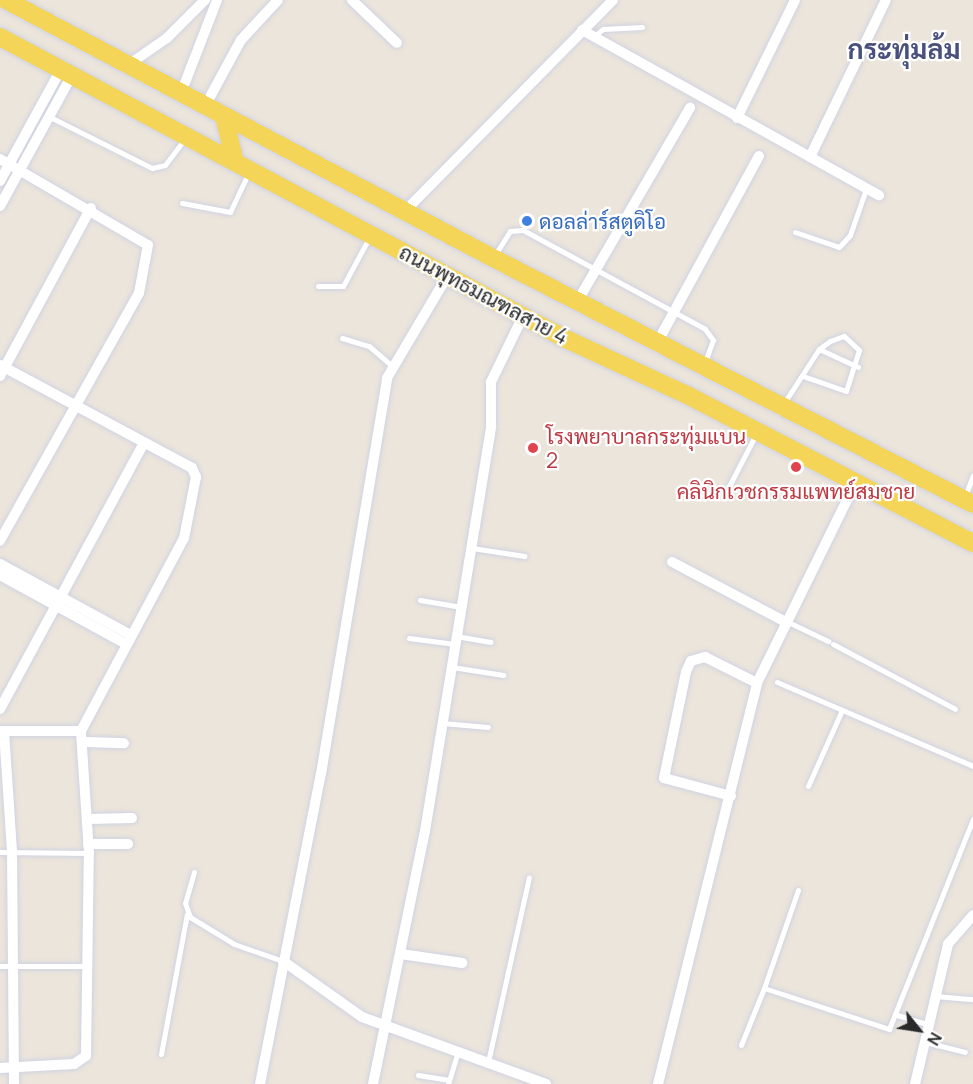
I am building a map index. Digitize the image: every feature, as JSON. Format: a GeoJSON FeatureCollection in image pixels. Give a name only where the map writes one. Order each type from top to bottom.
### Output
{"type":"FeatureCollection","features":[{"type":"Feature","properties":{"kind":"main road","name":"ถนนพุทธมณฑลสาย 4"},"geometry":{"type":"LineString","coordinates":[[6,0],[32,6],[128,65],[205,106],[577,302],[968,501]]}},
{"type":"Feature","properties":{"kind":"main road","name":"ถนนพุทธมณฑลสาย 4"},"geometry":{"type":"LineString","coordinates":[[0,37],[523,316],[758,431],[973,543]]}},
{"type":"Feature","properties":{"kind":"main road"},"geometry":{"type":"LineString","coordinates":[[224,116],[242,166]]}},
{"type":"Feature","properties":{"kind":"street"},"geometry":{"type":"LineString","coordinates":[[181,93],[216,0]]}},
{"type":"Feature","properties":{"kind":"street"},"geometry":{"type":"LineString","coordinates":[[205,106],[242,40],[278,0]]}},
{"type":"Feature","properties":{"kind":"street"},"geometry":{"type":"LineString","coordinates":[[352,0],[398,43]]}},
{"type":"Feature","properties":{"kind":"street"},"geometry":{"type":"LineString","coordinates":[[405,211],[613,0]]}},
{"type":"Feature","properties":{"kind":"street"},"geometry":{"type":"LineString","coordinates":[[737,118],[795,0]]}},
{"type":"Feature","properties":{"kind":"street"},"geometry":{"type":"LineString","coordinates":[[810,157],[886,0]]}},
{"type":"Feature","properties":{"kind":"street"},"geometry":{"type":"LineString","coordinates":[[128,65],[167,38],[201,1]]}},
{"type":"Feature","properties":{"kind":"street"},"geometry":{"type":"LineString","coordinates":[[582,30],[592,38],[879,195]]}},
{"type":"Feature","properties":{"kind":"street"},"geometry":{"type":"LineString","coordinates":[[0,206],[10,164],[50,117],[66,72]]}},
{"type":"Feature","properties":{"kind":"street"},"geometry":{"type":"LineString","coordinates":[[0,181],[66,72]]}},
{"type":"Feature","properties":{"kind":"street"},"geometry":{"type":"LineString","coordinates":[[577,302],[598,272],[690,108]]}},
{"type":"Feature","properties":{"kind":"street"},"geometry":{"type":"LineString","coordinates":[[657,343],[759,156]]}},
{"type":"Feature","properties":{"kind":"street"},"geometry":{"type":"LineString","coordinates":[[0,541],[139,293],[147,255],[141,236],[10,164]]}},
{"type":"Feature","properties":{"kind":"street"},"geometry":{"type":"LineString","coordinates":[[0,1068],[74,1064],[86,1056],[89,849],[83,737],[129,639],[184,538],[196,477],[192,468],[75,405],[2,370],[91,208]]}},
{"type":"Feature","properties":{"kind":"street"},"geometry":{"type":"LineString","coordinates":[[260,1084],[392,366],[448,274]]}},
{"type":"Feature","properties":{"kind":"street"},"geometry":{"type":"LineString","coordinates":[[373,1084],[400,954],[472,548],[491,426],[491,382],[523,316]]}},
{"type":"Feature","properties":{"kind":"street"},"geometry":{"type":"LineString","coordinates":[[0,709],[144,443]]}},
{"type":"Feature","properties":{"kind":"street"},"geometry":{"type":"LineString","coordinates":[[658,1084],[731,796],[757,683],[784,621],[856,482]]}},
{"type":"Feature","properties":{"kind":"street"},"geometry":{"type":"LineString","coordinates":[[672,562],[784,621]]}},
{"type":"Feature","properties":{"kind":"street"},"geometry":{"type":"LineString","coordinates":[[0,564],[59,601],[129,639]]}},
{"type":"Feature","properties":{"kind":"street"},"geometry":{"type":"LineString","coordinates":[[0,575],[59,601]]}},
{"type":"Feature","properties":{"kind":"street"},"geometry":{"type":"LineString","coordinates":[[731,796],[664,778],[686,672],[691,661],[705,657],[757,683]]}},
{"type":"Feature","properties":{"kind":"street"},"geometry":{"type":"LineString","coordinates":[[14,1084],[12,851],[2,731],[83,737],[124,743]]}},
{"type":"Feature","properties":{"kind":"street"},"geometry":{"type":"LineString","coordinates":[[88,819],[132,818]]}},
{"type":"Feature","properties":{"kind":"street"},"geometry":{"type":"LineString","coordinates":[[89,849],[128,844]]}},
{"type":"Feature","properties":{"kind":"street"},"geometry":{"type":"LineString","coordinates":[[915,1084],[935,996],[953,932],[973,915]]}},
{"type":"Feature","properties":{"kind":"street"},"geometry":{"type":"LineString","coordinates":[[400,954],[462,963]]}},
{"type":"Feature","properties":{"kind":"street"},"geometry":{"type":"LineString","coordinates":[[283,961],[344,1006],[385,1026],[546,1084]]}},
{"type":"Feature","properties":{"kind":"lane"},"geometry":{"type":"LineString","coordinates":[[592,38],[603,29],[642,27]]}},
{"type":"Feature","properties":{"kind":"lane"},"geometry":{"type":"LineString","coordinates":[[50,117],[152,168],[165,165],[186,136]]}},
{"type":"Feature","properties":{"kind":"lane"},"geometry":{"type":"LineString","coordinates":[[182,203],[230,212],[242,166]]}},
{"type":"Feature","properties":{"kind":"lane"},"geometry":{"type":"LineString","coordinates":[[795,232],[839,247],[850,235],[867,187]]}},
{"type":"Feature","properties":{"kind":"lane"},"geometry":{"type":"LineString","coordinates":[[493,258],[504,237],[516,229],[711,333],[703,366]]}},
{"type":"Feature","properties":{"kind":"lane"},"geometry":{"type":"LineString","coordinates":[[318,286],[343,286],[372,234]]}},
{"type":"Feature","properties":{"kind":"lane"},"geometry":{"type":"LineString","coordinates":[[781,407],[819,350],[844,336],[859,350],[858,367],[841,393],[803,376]]}},
{"type":"Feature","properties":{"kind":"lane"},"geometry":{"type":"LineString","coordinates":[[342,338],[369,346],[392,366]]}},
{"type":"Feature","properties":{"kind":"lane"},"geometry":{"type":"LineString","coordinates":[[819,350],[858,367]]}},
{"type":"Feature","properties":{"kind":"lane"},"geometry":{"type":"LineString","coordinates":[[726,492],[758,431]]}},
{"type":"Feature","properties":{"kind":"lane"},"geometry":{"type":"LineString","coordinates":[[968,501],[973,475]]}},
{"type":"Feature","properties":{"kind":"lane"},"geometry":{"type":"LineString","coordinates":[[472,548],[524,556]]}},
{"type":"Feature","properties":{"kind":"lane"},"geometry":{"type":"LineString","coordinates":[[420,600],[461,607]]}},
{"type":"Feature","properties":{"kind":"lane"},"geometry":{"type":"LineString","coordinates":[[784,621],[830,642],[955,709]]}},
{"type":"Feature","properties":{"kind":"lane"},"geometry":{"type":"LineString","coordinates":[[409,638],[490,642]]}},
{"type":"Feature","properties":{"kind":"lane"},"geometry":{"type":"LineString","coordinates":[[451,667],[503,675]]}},
{"type":"Feature","properties":{"kind":"lane"},"geometry":{"type":"LineString","coordinates":[[777,682],[973,766]]}},
{"type":"Feature","properties":{"kind":"lane"},"geometry":{"type":"LineString","coordinates":[[808,786],[842,710]]}},
{"type":"Feature","properties":{"kind":"lane"},"geometry":{"type":"LineString","coordinates":[[442,723],[489,727]]}},
{"type":"Feature","properties":{"kind":"lane"},"geometry":{"type":"LineString","coordinates":[[764,988],[882,1029],[892,1027],[973,819]]}},
{"type":"Feature","properties":{"kind":"lane"},"geometry":{"type":"LineString","coordinates":[[0,852],[89,849]]}},
{"type":"Feature","properties":{"kind":"lane"},"geometry":{"type":"LineString","coordinates":[[160,1054],[188,914],[184,903],[194,872]]}},
{"type":"Feature","properties":{"kind":"lane"},"geometry":{"type":"LineString","coordinates":[[488,1062],[529,877]]}},
{"type":"Feature","properties":{"kind":"lane"},"geometry":{"type":"LineString","coordinates":[[741,1045],[764,988],[798,890]]}},
{"type":"Feature","properties":{"kind":"lane"},"geometry":{"type":"LineString","coordinates":[[188,914],[234,944],[283,961]]}},
{"type":"Feature","properties":{"kind":"lane"},"geometry":{"type":"LineString","coordinates":[[0,966],[89,966]]}},
{"type":"Feature","properties":{"kind":"lane"},"geometry":{"type":"LineString","coordinates":[[935,996],[973,999]]}},
{"type":"Feature","properties":{"kind":"lane"},"geometry":{"type":"LineString","coordinates":[[897,1015],[929,1025]]}},
{"type":"Feature","properties":{"kind":"lane"},"geometry":{"type":"LineString","coordinates":[[925,1042],[964,1052]]}},
{"type":"Feature","properties":{"kind":"lane"},"geometry":{"type":"LineString","coordinates":[[418,1076],[448,1082],[458,1052]]}},
{"type":"Feature","properties":{"kind":"place","name":"ดอลล่าร์สตูดิโอ"},"geometry":{"type":"Point","coordinates":[527,221]}},
{"type":"Feature","properties":{"kind":"place","name":"โรงพยาบาลกระทุ่มแบน 2"},"geometry":{"type":"Point","coordinates":[533,448]}},
{"type":"Feature","properties":{"kind":"place","name":"คลินิกเวชกรรมแพทย์สมชาย"},"geometry":{"type":"Point","coordinates":[796,467]}},
{"type":"Feature","properties":{"kind":"district","name":"กระทุ่มล้ม"},"geometry":{"type":"Point","coordinates":[904,49]}}]}
